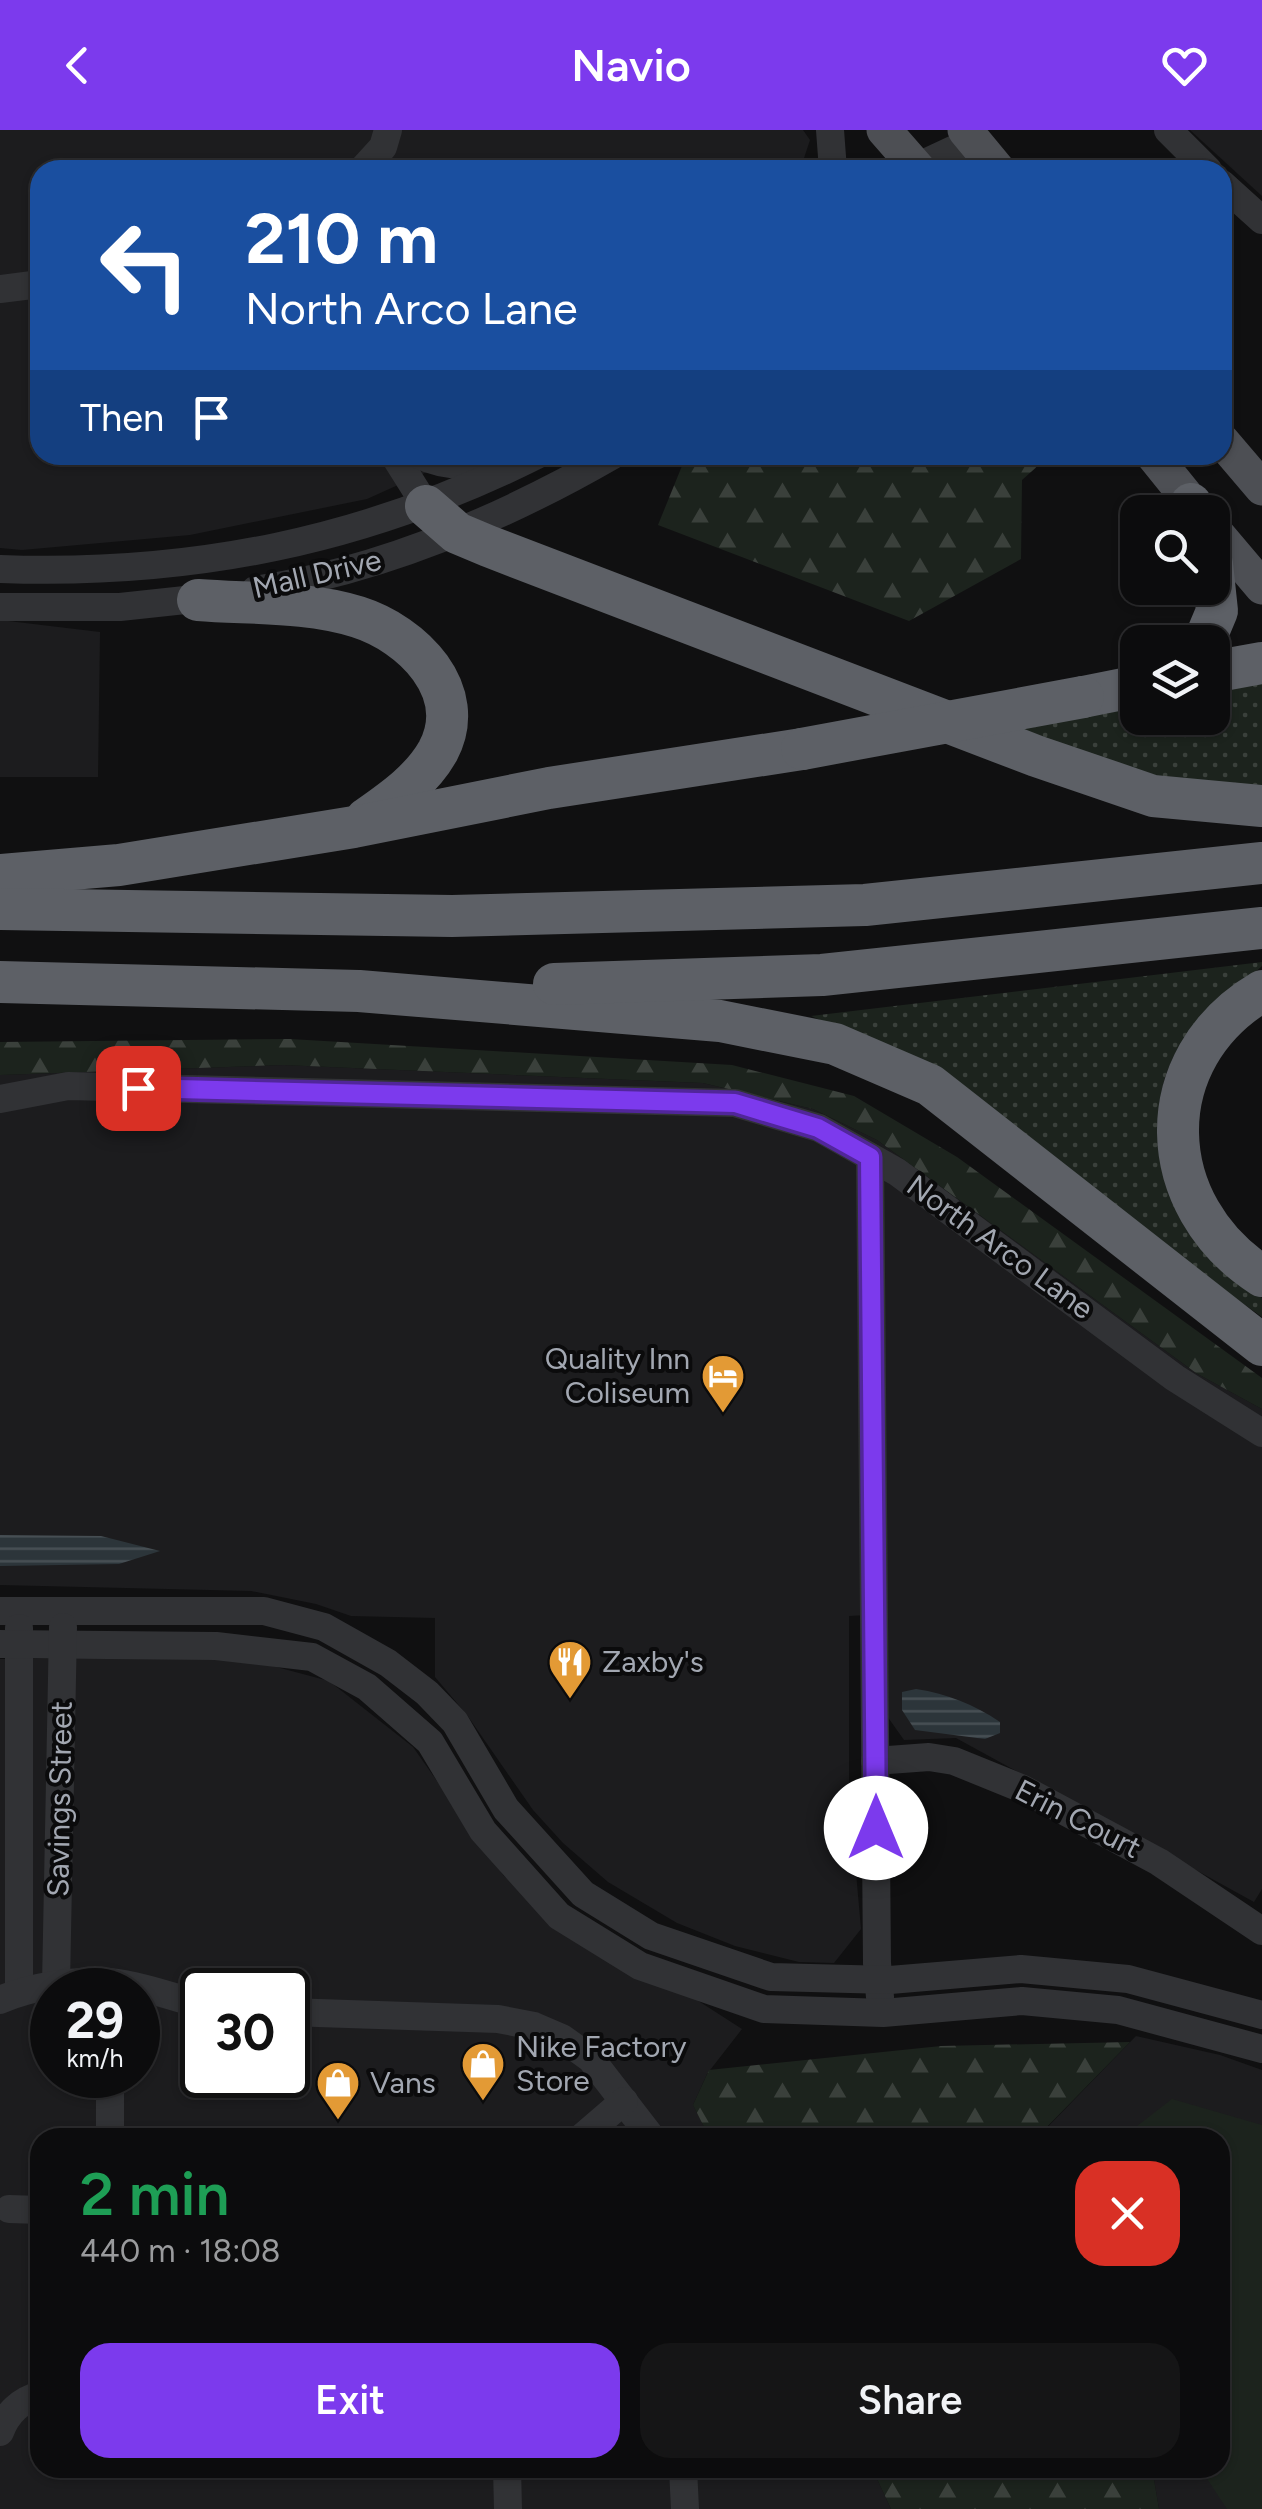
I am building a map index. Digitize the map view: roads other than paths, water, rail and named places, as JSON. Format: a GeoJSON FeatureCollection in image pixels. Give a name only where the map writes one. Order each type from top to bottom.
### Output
{"type":"FeatureCollection","features":[{"type":"Feature","properties":{"kind":"highway"},"geometry":{"type":"LineString","coordinates":[[441,519],[1052,762],[1153,796],[1262,806]]}},
{"type":"Feature","properties":{"kind":"highway"},"geometry":{"type":"LineString","coordinates":[[198,600],[324,609],[360,618],[408,643],[434,673],[445,697],[440,746],[417,779],[354,827]]}},
{"type":"Feature","properties":{"kind":"highway"},"geometry":{"type":"LineString","coordinates":[[1230,669],[1262,663]]}},
{"type":"Feature","properties":{"kind":"highway"},"geometry":{"type":"LineString","coordinates":[[0,875],[119,866],[1120,690]]}},
{"type":"Feature","properties":{"kind":"highway"},"geometry":{"type":"LineString","coordinates":[[0,908],[452,916],[866,905],[1262,863]]}},
{"type":"Feature","properties":{"kind":"highway"},"geometry":{"type":"LineString","coordinates":[[359,991],[822,975],[1262,928]]}},
{"type":"Feature","properties":{"kind":"highway"},"geometry":{"type":"LineString","coordinates":[[0,982],[359,991],[720,1021],[835,1044],[930,1086],[1262,1345]]}},
{"type":"Feature","properties":{"kind":"highway"},"geometry":{"type":"LineString","coordinates":[[1262,991],[1227,1018],[1204,1045],[1179,1111],[1177,1146],[1195,1207],[1210,1232],[1262,1276]]}},
{"type":"Feature","properties":{"kind":"highway"},"geometry":{"type":"LineString","coordinates":[[1190,1288],[1262,1331]]}},
{"type":"Feature","properties":{"kind":"main road"},"geometry":{"type":"LineString","coordinates":[[884,130],[914,160]]}},
{"type":"Feature","properties":{"kind":"main road"},"geometry":{"type":"LineString","coordinates":[[975,133],[992,160]]}},
{"type":"Feature","properties":{"kind":"main road"},"geometry":{"type":"LineString","coordinates":[[1232,453],[1262,488]]}},
{"type":"Feature","properties":{"kind":"main road"},"geometry":{"type":"LineString","coordinates":[[1161,465],[1184,495]]}},
{"type":"Feature","properties":{"kind":"main road"},"geometry":{"type":"LineString","coordinates":[[1230,550],[1262,587]]}},
{"type":"Feature","properties":{"kind":"street"},"geometry":{"type":"LineString","coordinates":[[371,160],[383,147],[390,130]]}},
{"type":"Feature","properties":{"kind":"street"},"geometry":{"type":"LineString","coordinates":[[387,160],[390,130]]}},
{"type":"Feature","properties":{"kind":"street"},"geometry":{"type":"LineString","coordinates":[[830,130],[832,160]]}},
{"type":"Feature","properties":{"kind":"street"},"geometry":{"type":"LineString","coordinates":[[1168,130],[1198,160]]}},
{"type":"Feature","properties":{"kind":"street"},"geometry":{"type":"LineString","coordinates":[[936,160],[975,133]]}},
{"type":"Feature","properties":{"kind":"street"},"geometry":{"type":"LineString","coordinates":[[1232,193],[1262,220]]}},
{"type":"Feature","properties":{"kind":"street"},"geometry":{"type":"LineString","coordinates":[[0,290],[30,286]]}},
{"type":"Feature","properties":{"kind":"street"},"geometry":{"type":"LineString","coordinates":[[401,465],[441,519]]}},
{"type":"Feature","properties":{"kind":"street"},"geometry":{"type":"LineString","coordinates":[[442,465],[468,465]]}},
{"type":"Feature","properties":{"kind":"street","name":"Mall Drive"},"geometry":{"type":"LineString","coordinates":[[0,606],[120,607],[198,600],[350,570],[441,519],[522,465]]}},
{"type":"Feature","properties":{"kind":"street","name":"Mall Drive"},"geometry":{"type":"LineString","coordinates":[[0,569],[63,572],[221,559],[441,519],[540,495],[595,465]]}},
{"type":"Feature","properties":{"kind":"street","name":"North Arco Lane"},"geometry":{"type":"LineString","coordinates":[[0,1098],[68,1086],[735,1103],[818,1128],[870,1157],[972,1224],[1175,1378],[1262,1433]]}},
{"type":"Feature","properties":{"kind":"street"},"geometry":{"type":"LineString","coordinates":[[870,1157],[878,1980],[883,2013]]}},
{"type":"Feature","properties":{"kind":"street"},"geometry":{"type":"LineString","coordinates":[[9,1612],[264,1611],[324,1627],[388,1662],[428,1693],[455,1722],[506,1809],[584,1894],[651,1936],[771,1977],[878,1980],[1021,1969],[1128,1979],[1262,2015]]}},
{"type":"Feature","properties":{"kind":"street","name":"Savings Street"},"geometry":{"type":"LineString","coordinates":[[9,1612],[9,1996]]}},
{"type":"Feature","properties":{"kind":"street","name":"Savings Street"},"geometry":{"type":"LineString","coordinates":[[56,1968],[63,1612]]}},
{"type":"Feature","properties":{"kind":"street"},"geometry":{"type":"LineString","coordinates":[[9,1644],[216,1646],[312,1657],[367,1687],[430,1742],[483,1831],[559,1916],[640,1966],[764,2008],[883,2013],[1022,2001],[1118,2010],[1262,2049]]}},
{"type":"Feature","properties":{"kind":"street","name":"Erin Court"},"geometry":{"type":"LineString","coordinates":[[875,1761],[929,1757],[954,1760],[1023,1789],[1159,1862],[1262,1932]]}},
{"type":"Feature","properties":{"kind":"street"},"geometry":{"type":"LineString","coordinates":[[310,2013],[498,2019],[534,2026],[562,2038],[591,2059],[644,2128]]}},
{"type":"Feature","properties":{"kind":"street"},"geometry":{"type":"LineString","coordinates":[[110,2098],[110,2128]]}},
{"type":"Feature","properties":{"kind":"street"},"geometry":{"type":"LineString","coordinates":[[593,2128],[624,2101]]}},
{"type":"Feature","properties":{"kind":"street"},"geometry":{"type":"LineString","coordinates":[[10,2209],[30,2210]]}},
{"type":"Feature","properties":{"kind":"street"},"geometry":{"type":"LineString","coordinates":[[1,2425],[18,2405],[30,2400]]}},
{"type":"Feature","properties":{"kind":"street"},"geometry":{"type":"LineString","coordinates":[[506,2478],[508,2509]]}},
{"type":"Feature","properties":{"kind":"street"},"geometry":{"type":"LineString","coordinates":[[683,2478],[685,2509]]}},
{"type":"Feature","properties":{"kind":"place","name":"Quality Inn Coliseum"},"geometry":{"type":"Point","coordinates":[723,1414]}},
{"type":"Feature","properties":{"kind":"place","name":"Zaxby's"},"geometry":{"type":"Point","coordinates":[570,1700]}},
{"type":"Feature","properties":{"kind":"place","name":"Nike Factory Store"},"geometry":{"type":"Point","coordinates":[483,2102]}},
{"type":"Feature","properties":{"kind":"place","name":"Vans"},"geometry":{"type":"Point","coordinates":[338,2121]}}]}
